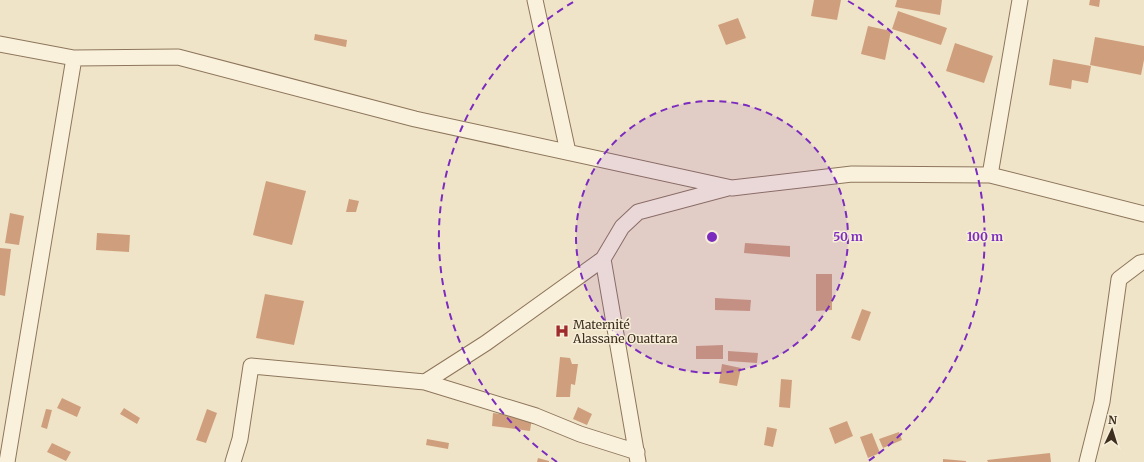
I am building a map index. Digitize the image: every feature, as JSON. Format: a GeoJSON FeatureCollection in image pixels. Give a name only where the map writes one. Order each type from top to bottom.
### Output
{"type":"FeatureCollection","features":[{"type":"Feature","properties":{"kind":"street"},"geometry":{"type":"LineString","coordinates":[[535,0],[568,152]]}},
{"type":"Feature","properties":{"kind":"street"},"geometry":{"type":"LineString","coordinates":[[990,175],[1020,0]]}},
{"type":"Feature","properties":{"kind":"street"},"geometry":{"type":"LineString","coordinates":[[0,44],[74,58],[178,58],[415,118],[732,188]]}},
{"type":"Feature","properties":{"kind":"street"},"geometry":{"type":"LineString","coordinates":[[7,462],[74,58]]}},
{"type":"Feature","properties":{"kind":"street"},"geometry":{"type":"LineString","coordinates":[[425,382],[486,343],[603,259],[622,227],[638,212],[732,188],[852,174],[990,175],[1144,214]]}},
{"type":"Feature","properties":{"kind":"street"},"geometry":{"type":"LineString","coordinates":[[603,259],[638,457]]}},
{"type":"Feature","properties":{"kind":"street"},"geometry":{"type":"LineString","coordinates":[[1087,462],[1102,402],[1119,279],[1140,263],[1144,262]]}},
{"type":"Feature","properties":{"kind":"street"},"geometry":{"type":"LineString","coordinates":[[233,462],[240,439],[251,366],[425,382],[536,416],[638,457]]}},
{"type":"Feature","properties":{"kind":"building"},"geometry":{"type":"Polygon","coordinates":[[[814,0],[841,0],[837,20],[811,16],[814,0]]]}},
{"type":"Feature","properties":{"kind":"building"},"geometry":{"type":"Polygon","coordinates":[[[897,0],[942,0],[940,15],[895,7],[897,0]]]}},
{"type":"Feature","properties":{"kind":"building"},"geometry":{"type":"Polygon","coordinates":[[[1090,0],[1100,0],[1099,7],[1089,5],[1090,0]]]}},
{"type":"Feature","properties":{"kind":"building"},"geometry":{"type":"Polygon","coordinates":[[[898,11],[947,28],[941,45],[892,29],[898,11]]]}},
{"type":"Feature","properties":{"kind":"building"},"geometry":{"type":"Polygon","coordinates":[[[738,18],[746,38],[726,45],[718,25],[738,18]]]}},
{"type":"Feature","properties":{"kind":"building"},"geometry":{"type":"Polygon","coordinates":[[[868,26],[891,31],[885,60],[861,54],[868,26]]]}},
{"type":"Feature","properties":{"kind":"building"},"geometry":{"type":"Polygon","coordinates":[[[315,34],[347,40],[346,47],[314,40],[315,34]]]}},
{"type":"Feature","properties":{"kind":"building"},"geometry":{"type":"Polygon","coordinates":[[[1095,37],[1144,46],[1144,60],[1141,75],[1090,65],[1095,37]]]}},
{"type":"Feature","properties":{"kind":"building"},"geometry":{"type":"Polygon","coordinates":[[[955,43],[993,56],[984,83],[946,71],[955,43]]]}},
{"type":"Feature","properties":{"kind":"building"},"geometry":{"type":"Polygon","coordinates":[[[1053,59],[1091,66],[1088,83],[1072,80],[1071,89],[1049,85],[1053,59]]]}},
{"type":"Feature","properties":{"kind":"building"},"geometry":{"type":"Polygon","coordinates":[[[266,181],[306,191],[292,245],[253,235],[266,181]]]}},
{"type":"Feature","properties":{"kind":"building"},"geometry":{"type":"Polygon","coordinates":[[[349,199],[359,201],[356,212],[346,212],[349,199]]]}},
{"type":"Feature","properties":{"kind":"building"},"geometry":{"type":"Polygon","coordinates":[[[10,213],[24,216],[19,245],[5,243],[10,213]]]}},
{"type":"Feature","properties":{"kind":"building"},"geometry":{"type":"Polygon","coordinates":[[[97,233],[130,235],[129,252],[96,250],[97,233]]]}},
{"type":"Feature","properties":{"kind":"building"},"geometry":{"type":"Polygon","coordinates":[[[745,243],[790,246],[790,257],[744,253],[745,243]]]}},
{"type":"Feature","properties":{"kind":"building"},"geometry":{"type":"Polygon","coordinates":[[[0,248],[11,249],[5,296],[0,295],[0,248]]]}},
{"type":"Feature","properties":{"kind":"building"},"geometry":{"type":"Polygon","coordinates":[[[816,274],[832,274],[832,310],[816,311],[816,274]]]}},
{"type":"Feature","properties":{"kind":"building"},"geometry":{"type":"Polygon","coordinates":[[[265,294],[304,301],[294,345],[256,338],[265,294]]]}},
{"type":"Feature","properties":{"kind":"building"},"geometry":{"type":"Polygon","coordinates":[[[715,298],[751,300],[750,311],[715,310],[715,298]]]}},
{"type":"Feature","properties":{"kind":"building"},"geometry":{"type":"Polygon","coordinates":[[[862,309],[871,312],[860,341],[851,338],[862,309]]]}},
{"type":"Feature","properties":{"kind":"building"},"geometry":{"type":"Polygon","coordinates":[[[723,345],[723,359],[696,359],[696,346],[723,345]]]}},
{"type":"Feature","properties":{"kind":"building"},"geometry":{"type":"Polygon","coordinates":[[[728,351],[758,353],[757,363],[728,361],[728,351]]]}},
{"type":"Feature","properties":{"kind":"building"},"geometry":{"type":"Polygon","coordinates":[[[560,357],[570,358],[572,364],[578,364],[575,385],[571,384],[570,397],[556,397],[560,357]]]}},
{"type":"Feature","properties":{"kind":"building"},"geometry":{"type":"Polygon","coordinates":[[[722,364],[741,368],[737,386],[719,383],[722,364]]]}},
{"type":"Feature","properties":{"kind":"building"},"geometry":{"type":"Polygon","coordinates":[[[781,379],[792,380],[790,408],[779,407],[781,379]]]}},
{"type":"Feature","properties":{"kind":"building"},"geometry":{"type":"Polygon","coordinates":[[[62,398],[81,407],[77,417],[57,408],[62,398]]]}},
{"type":"Feature","properties":{"kind":"building"},"geometry":{"type":"Polygon","coordinates":[[[578,407],[592,414],[587,425],[573,419],[578,407]]]}},
{"type":"Feature","properties":{"kind":"building"},"geometry":{"type":"Polygon","coordinates":[[[124,408],[140,418],[137,424],[120,414],[124,408]]]}},
{"type":"Feature","properties":{"kind":"building"},"geometry":{"type":"Polygon","coordinates":[[[46,409],[52,410],[47,429],[41,427],[46,409]]]}},
{"type":"Feature","properties":{"kind":"building"},"geometry":{"type":"Polygon","coordinates":[[[207,409],[217,413],[206,443],[196,440],[207,409]]]}},
{"type":"Feature","properties":{"kind":"building"},"geometry":{"type":"Polygon","coordinates":[[[493,413],[532,418],[530,431],[492,426],[493,413]]]}},
{"type":"Feature","properties":{"kind":"building"},"geometry":{"type":"Polygon","coordinates":[[[847,421],[853,436],[835,444],[829,428],[847,421]]]}},
{"type":"Feature","properties":{"kind":"building"},"geometry":{"type":"Polygon","coordinates":[[[767,427],[777,429],[773,447],[764,445],[767,427]]]}},
{"type":"Feature","properties":{"kind":"building"},"geometry":{"type":"Polygon","coordinates":[[[899,432],[902,440],[883,448],[879,439],[899,432]]]}},
{"type":"Feature","properties":{"kind":"building"},"geometry":{"type":"Polygon","coordinates":[[[872,433],[880,453],[868,458],[860,437],[872,433]]]}},
{"type":"Feature","properties":{"kind":"building"},"geometry":{"type":"Polygon","coordinates":[[[427,439],[449,443],[448,449],[426,445],[427,439]]]}},
{"type":"Feature","properties":{"kind":"building"},"geometry":{"type":"Polygon","coordinates":[[[52,443],[71,452],[66,461],[47,452],[52,443]]]}},
{"type":"Feature","properties":{"kind":"building"},"geometry":{"type":"Polygon","coordinates":[[[1050,453],[1051,462],[988,462],[987,460],[1050,453]]]}},
{"type":"Feature","properties":{"kind":"building"},"geometry":{"type":"Polygon","coordinates":[[[538,458],[549,461],[549,462],[537,462],[538,458]]]}},
{"type":"Feature","properties":{"kind":"building"},"geometry":{"type":"Polygon","coordinates":[[[943,459],[966,461],[966,462],[943,462],[943,459]]]}},
{"type":"Feature","properties":{"kind":"place","name":"Maternité Alassane Ouattara"},"geometry":{"type":"Point","coordinates":[562,331]}}]}
